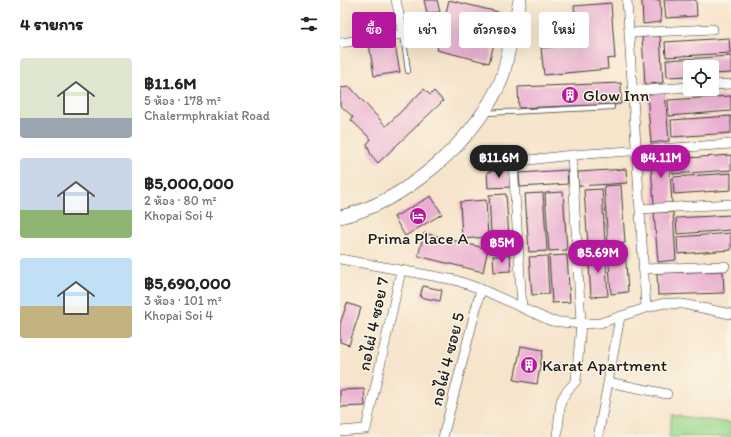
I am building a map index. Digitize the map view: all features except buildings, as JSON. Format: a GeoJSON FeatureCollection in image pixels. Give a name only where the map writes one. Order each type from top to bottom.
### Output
{"type":"FeatureCollection","features":[{"type":"Feature","properties":{"kind":"main road"},"geometry":{"type":"LineString","coordinates":[[340,217],[367,209],[393,196],[415,182],[461,142],[483,113],[501,82],[520,0]]}},
{"type":"Feature","properties":{"kind":"street"},"geometry":{"type":"LineString","coordinates":[[340,43],[403,34],[396,0]]}},
{"type":"Feature","properties":{"kind":"street"},"geometry":{"type":"LineString","coordinates":[[627,0],[646,308]]}},
{"type":"Feature","properties":{"kind":"street"},"geometry":{"type":"LineString","coordinates":[[629,33],[713,29]]}},
{"type":"Feature","properties":{"kind":"street"},"geometry":{"type":"LineString","coordinates":[[719,85],[731,84]]}},
{"type":"Feature","properties":{"kind":"street"},"geometry":{"type":"LineString","coordinates":[[632,91],[683,87]]}},
{"type":"Feature","properties":{"kind":"street"},"geometry":{"type":"LineString","coordinates":[[494,164],[572,155],[731,144]]}},
{"type":"Feature","properties":{"kind":"street"},"geometry":{"type":"LineString","coordinates":[[557,437],[561,401],[566,392],[576,381],[581,324],[572,155]]}},
{"type":"Feature","properties":{"kind":"street"},"geometry":{"type":"LineString","coordinates":[[513,162],[522,308]]}},
{"type":"Feature","properties":{"kind":"street"},"geometry":{"type":"LineString","coordinates":[[640,209],[731,204]]}},
{"type":"Feature","properties":{"kind":"street"},"geometry":{"type":"LineString","coordinates":[[340,259],[455,280],[481,289],[551,321],[581,324],[600,323],[664,303],[683,304],[731,314]]}},
{"type":"Feature","properties":{"kind":"street"},"geometry":{"type":"LineString","coordinates":[[643,268],[725,266]]}},
{"type":"Feature","properties":{"kind":"street","name":"กอไผ่ 4 ซอย 7"},"geometry":{"type":"LineString","coordinates":[[340,432],[366,429],[401,271]]}},
{"type":"Feature","properties":{"kind":"street","name":"กอไผ่ 4 ซอย 5"},"geometry":{"type":"LineString","coordinates":[[443,437],[481,289]]}},
{"type":"Feature","properties":{"kind":"street"},"geometry":{"type":"LineString","coordinates":[[598,437],[620,317]]}},
{"type":"Feature","properties":{"kind":"street"},"geometry":{"type":"LineString","coordinates":[[608,382],[667,394]]}},
{"type":"Feature","properties":{"kind":"lane"},"geometry":{"type":"LineString","coordinates":[[403,34],[408,71]]}},
{"type":"Feature","properties":{"kind":"lane"},"geometry":{"type":"LineString","coordinates":[[483,113],[612,107]]}},
{"type":"Feature","properties":{"kind":"green space"},"geometry":{"type":"Polygon","coordinates":[[[672,415],[731,423],[731,437],[669,437],[672,415]]]}},
{"type":"Feature","properties":{"kind":"place","name":"Glow Inn"},"geometry":{"type":"Point","coordinates":[570,95]}},
{"type":"Feature","properties":{"kind":"place","name":"Prima Place A"},"geometry":{"type":"Point","coordinates":[418,216]}},
{"type":"Feature","properties":{"kind":"place","name":"Karat Apartment"},"geometry":{"type":"Point","coordinates":[529,365]}}]}
